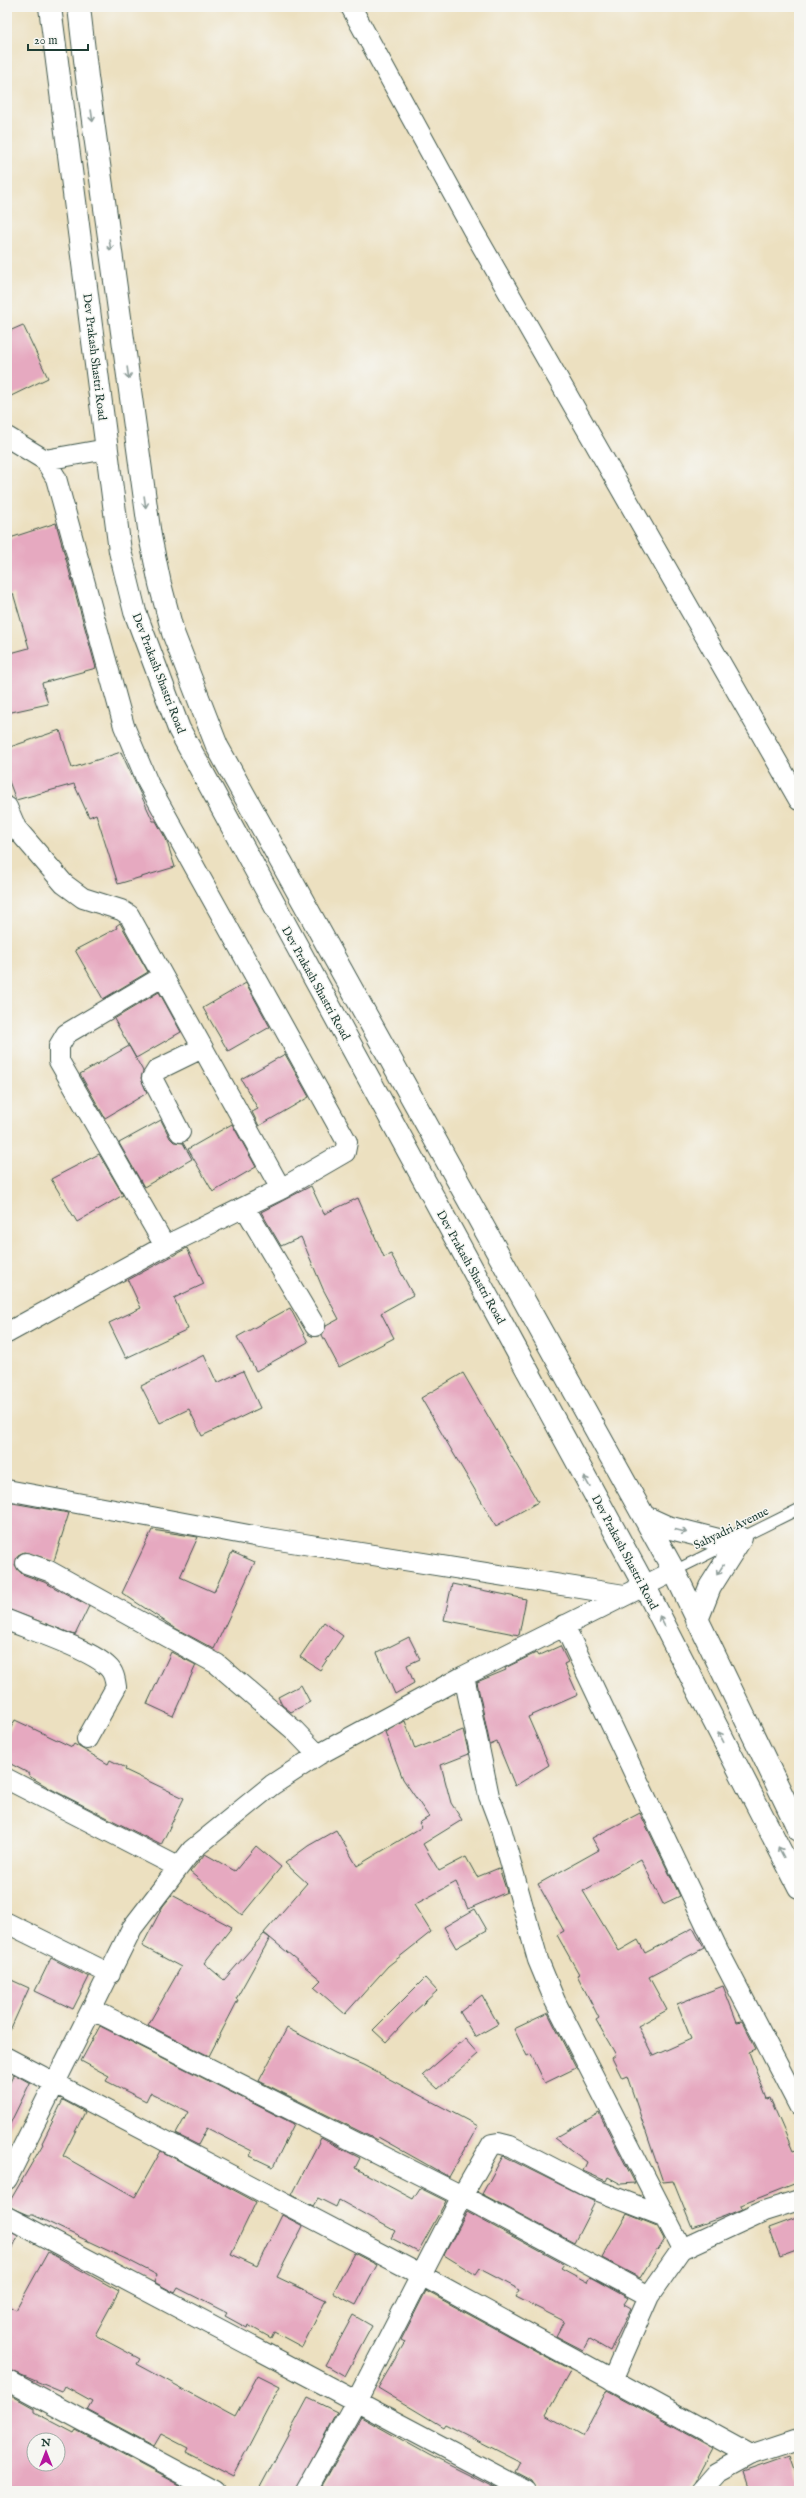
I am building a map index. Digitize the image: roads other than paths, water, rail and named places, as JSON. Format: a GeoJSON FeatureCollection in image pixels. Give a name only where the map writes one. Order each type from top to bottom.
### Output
{"type":"FeatureCollection","features":[{"type":"Feature","properties":{"kind":"street","name":"Dev Prakash Shastri Road"},"geometry":{"type":"LineString","coordinates":[[50,7],[120,551],[135,612],[179,729],[644,1585],[799,1887]]}},
{"type":"Feature","properties":{"kind":"street"},"geometry":{"type":"LineString","coordinates":[[79,7],[87,77],[150,536],[160,584],[174,633],[217,746],[674,1571],[799,1830]]}},
{"type":"Feature","properties":{"kind":"street"},"geometry":{"type":"LineString","coordinates":[[351,7],[474,232],[799,800]]}},
{"type":"Feature","properties":{"kind":"street"},"geometry":{"type":"LineString","coordinates":[[7,438],[45,460],[56,478],[62,493],[124,726],[134,753],[148,783],[347,1142],[346,1149],[342,1154],[281,1189],[165,1246],[7,1333]]}},
{"type":"Feature","properties":{"kind":"street"},"geometry":{"type":"LineString","coordinates":[[45,460],[107,449]]}},
{"type":"Feature","properties":{"kind":"street"},"geometry":{"type":"LineString","coordinates":[[7,807],[16,828],[64,884],[83,898],[121,910],[129,915],[162,977],[281,1189]]}},
{"type":"Feature","properties":{"kind":"street"},"geometry":{"type":"LineString","coordinates":[[162,977],[72,1030],[62,1041],[59,1061],[165,1246]]}},
{"type":"Feature","properties":{"kind":"street"},"geometry":{"type":"LineString","coordinates":[[180,1132],[152,1078],[157,1070],[202,1048]]}},
{"type":"Feature","properties":{"kind":"street"},"geometry":{"type":"LineString","coordinates":[[245,1208],[315,1326]]}},
{"type":"Feature","properties":{"kind":"street"},"geometry":{"type":"LineString","coordinates":[[7,1490],[254,1536],[624,1595]]}},
{"type":"Feature","properties":{"kind":"street"},"geometry":{"type":"LineString","coordinates":[[644,1517],[667,1527],[735,1540],[710,1587],[698,1620]]}},
{"type":"Feature","properties":{"kind":"street"},"geometry":{"type":"LineString","coordinates":[[26,1563],[49,1571],[217,1664],[294,1730],[318,1755]]}},
{"type":"Feature","properties":{"kind":"street"},"geometry":{"type":"LineString","coordinates":[[7,2179],[55,2082],[93,2010],[132,1928],[178,1866],[208,1835],[272,1785],[318,1755],[464,1676],[674,1571]]}},
{"type":"Feature","properties":{"kind":"street"},"geometry":{"type":"LineString","coordinates":[[7,1620],[89,1654],[109,1667],[115,1677],[116,1687],[87,1739]]}},
{"type":"Feature","properties":{"kind":"street"},"geometry":{"type":"LineString","coordinates":[[564,1626],[718,1950],[799,2106]]}},
{"type":"Feature","properties":{"kind":"street"},"geometry":{"type":"LineString","coordinates":[[464,1676],[489,1796],[500,1825],[538,1960],[555,2001],[663,2216],[682,2249]]}},
{"type":"Feature","properties":{"kind":"street"},"geometry":{"type":"LineString","coordinates":[[7,1779],[178,1866]]}},
{"type":"Feature","properties":{"kind":"street"},"geometry":{"type":"LineString","coordinates":[[7,1923],[110,1974]]}},
{"type":"Feature","properties":{"kind":"street"},"geometry":{"type":"LineString","coordinates":[[93,2010],[462,2196],[649,2296]]}},
{"type":"Feature","properties":{"kind":"street"},"geometry":{"type":"LineString","coordinates":[[7,2058],[421,2275],[750,2455]]}},
{"type":"Feature","properties":{"kind":"street"},"geometry":{"type":"LineString","coordinates":[[306,2491],[357,2400],[462,2196],[488,2148],[492,2144],[498,2142],[591,2188],[663,2216]]}},
{"type":"Feature","properties":{"kind":"street"},"geometry":{"type":"LineString","coordinates":[[612,2380],[649,2296],[682,2249],[764,2212],[799,2200]]}},
{"type":"Feature","properties":{"kind":"street"},"geometry":{"type":"LineString","coordinates":[[7,2217],[357,2400],[526,2491]]}},
{"type":"Feature","properties":{"kind":"street"},"geometry":{"type":"LineString","coordinates":[[7,2380],[214,2491]]}},
{"type":"Feature","properties":{"kind":"street"},"geometry":{"type":"LineString","coordinates":[[701,2491],[717,2473],[750,2455],[799,2439]]}},
{"type":"Feature","properties":{"kind":"lane","name":"Sahyadri Avenue"},"geometry":{"type":"LineString","coordinates":[[674,1571],[799,1509]]}}]}
